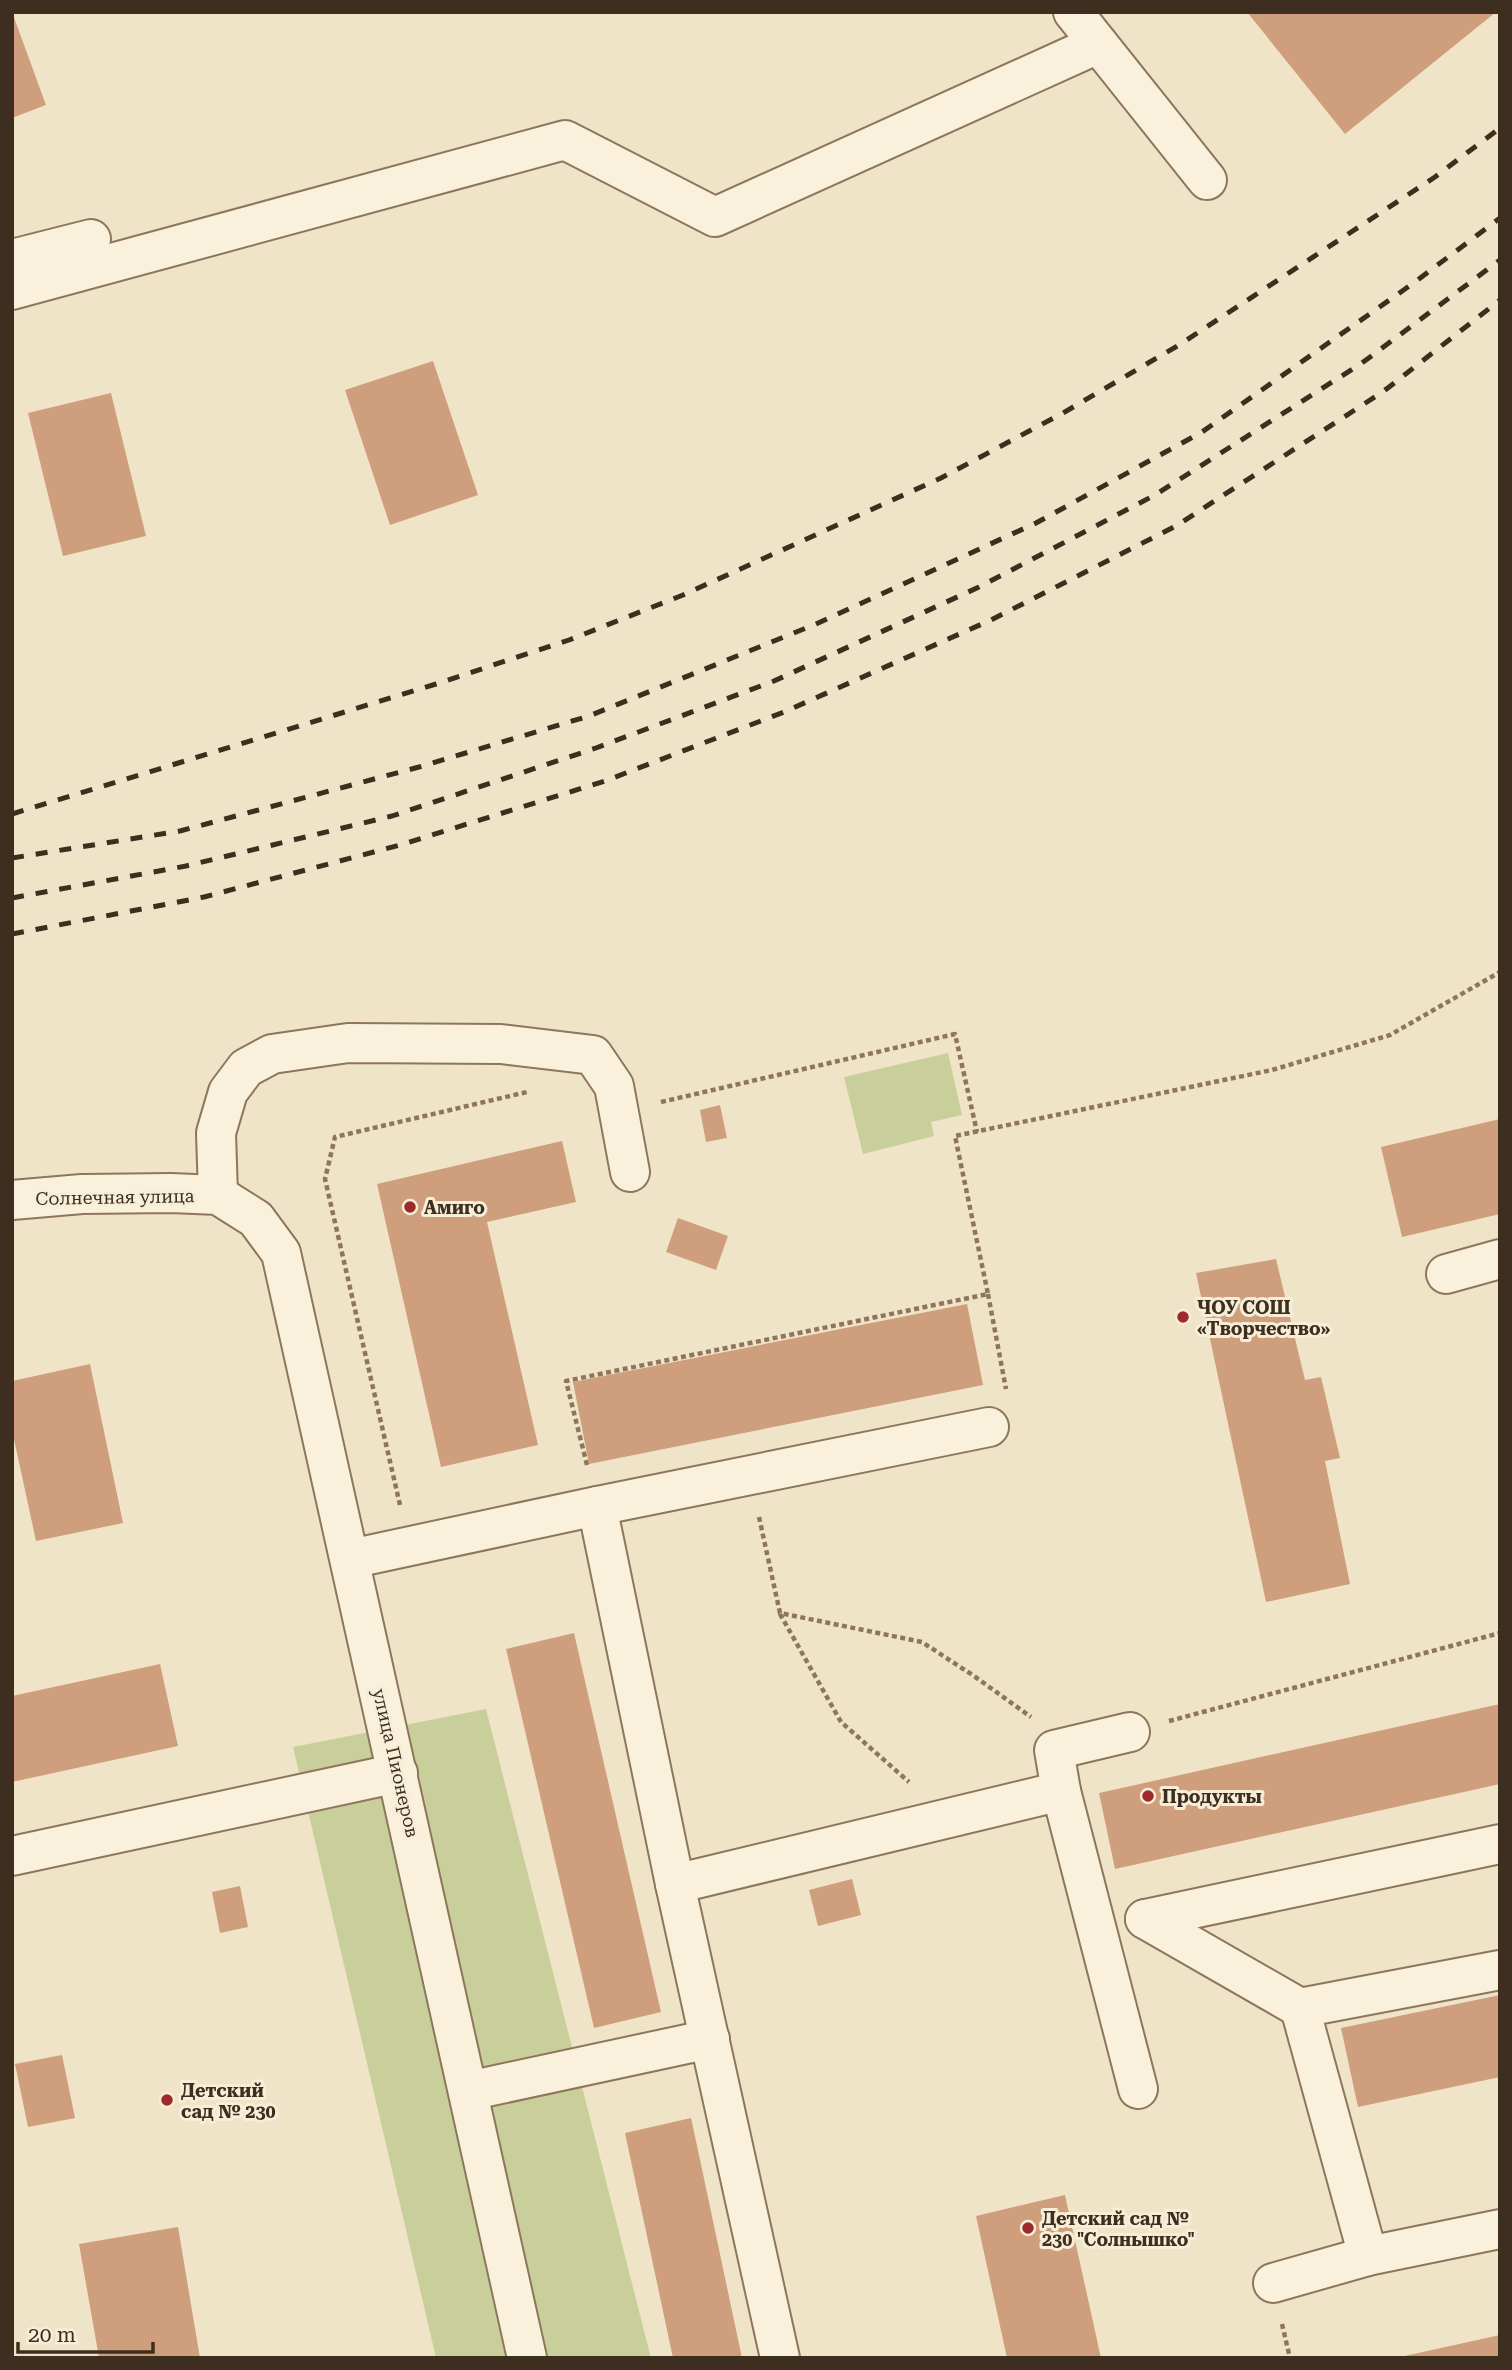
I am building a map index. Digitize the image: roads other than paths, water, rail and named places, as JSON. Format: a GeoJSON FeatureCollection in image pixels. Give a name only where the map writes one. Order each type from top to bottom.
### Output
{"type":"FeatureCollection","features":[{"type":"Feature","properties":{"kind":"street"},"geometry":{"type":"LineString","coordinates":[[1073,12],[1207,180]]}},
{"type":"Feature","properties":{"kind":"street"},"geometry":{"type":"LineString","coordinates":[[12,290],[565,140],[715,217],[1098,44]]}},
{"type":"Feature","properties":{"kind":"street"},"geometry":{"type":"LineString","coordinates":[[12,259],[91,239]]}},
{"type":"Feature","properties":{"kind":"street"},"geometry":{"type":"LineString","coordinates":[[218,1195],[216,1133],[228,1092],[246,1068],[272,1054],[348,1043],[501,1044],[593,1055],[614,1086],[630,1172]]}},
{"type":"Feature","properties":{"kind":"street","name":"Солнечная улица"},"geometry":{"type":"LineString","coordinates":[[12,1200],[82,1194],[218,1195]]}},
{"type":"Feature","properties":{"kind":"street","name":"улица Пионеров"},"geometry":{"type":"LineString","coordinates":[[218,1195],[256,1219],[281,1253],[527,2358]]}},
{"type":"Feature","properties":{"kind":"street"},"geometry":{"type":"LineString","coordinates":[[1446,1274],[1500,1259]]}},
{"type":"Feature","properties":{"kind":"street"},"geometry":{"type":"LineString","coordinates":[[350,1559],[989,1427]]}},
{"type":"Feature","properties":{"kind":"street"},"geometry":{"type":"LineString","coordinates":[[597,1506],[675,1884],[780,2358]]}},
{"type":"Feature","properties":{"kind":"street"},"geometry":{"type":"LineString","coordinates":[[1130,1731],[1054,1750],[1061,1791],[1138,2089]]}},
{"type":"Feature","properties":{"kind":"street"},"geometry":{"type":"LineString","coordinates":[[12,1856],[398,1773]]}},
{"type":"Feature","properties":{"kind":"street"},"geometry":{"type":"LineString","coordinates":[[675,1884],[1061,1791]]}},
{"type":"Feature","properties":{"kind":"street"},"geometry":{"type":"LineString","coordinates":[[1500,1844],[1145,1919],[1300,2008],[1500,1970]]}},
{"type":"Feature","properties":{"kind":"street"},"geometry":{"type":"LineString","coordinates":[[1300,2008],[1368,2256]]}},
{"type":"Feature","properties":{"kind":"street"},"geometry":{"type":"LineString","coordinates":[[468,2091],[710,2039]]}},
{"type":"Feature","properties":{"kind":"street"},"geometry":{"type":"LineString","coordinates":[[1273,2283],[1368,2256],[1500,2228]]}},
{"type":"Feature","properties":{"kind":"railway"},"geometry":{"type":"LineString","coordinates":[[12,814],[436,684],[569,640],[683,595],[941,478],[1063,413],[1179,345],[1435,177],[1500,128]]}},
{"type":"Feature","properties":{"kind":"railway"},"geometry":{"type":"LineString","coordinates":[[12,858],[180,831],[419,767],[589,716],[816,624],[1036,523],[1202,432],[1415,282],[1500,218]]}},
{"type":"Feature","properties":{"kind":"railway"},"geometry":{"type":"LineString","coordinates":[[12,898],[186,866],[392,816],[596,748],[774,681],[979,587],[1155,495],[1362,363],[1500,260]]}},
{"type":"Feature","properties":{"kind":"railway"},"geometry":{"type":"LineString","coordinates":[[12,934],[204,897],[400,845],[605,781],[784,712],[991,620],[1176,526],[1384,391],[1500,300]]}},
{"type":"Feature","properties":{"kind":"place","name":"Амиго"},"geometry":{"type":"Point","coordinates":[410,1207]}},
{"type":"Feature","properties":{"kind":"place","name":"ЧОУ СОШ «Творчество»"},"geometry":{"type":"Point","coordinates":[1183,1317]}},
{"type":"Feature","properties":{"kind":"place","name":"Продукты"},"geometry":{"type":"Point","coordinates":[1148,1796]}},
{"type":"Feature","properties":{"kind":"place","name":"Детский сад № 230"},"geometry":{"type":"Point","coordinates":[167,2100]}},
{"type":"Feature","properties":{"kind":"place","name":"Детский сад № 230 \"Солнышко\""},"geometry":{"type":"Point","coordinates":[1028,2228]}}]}
